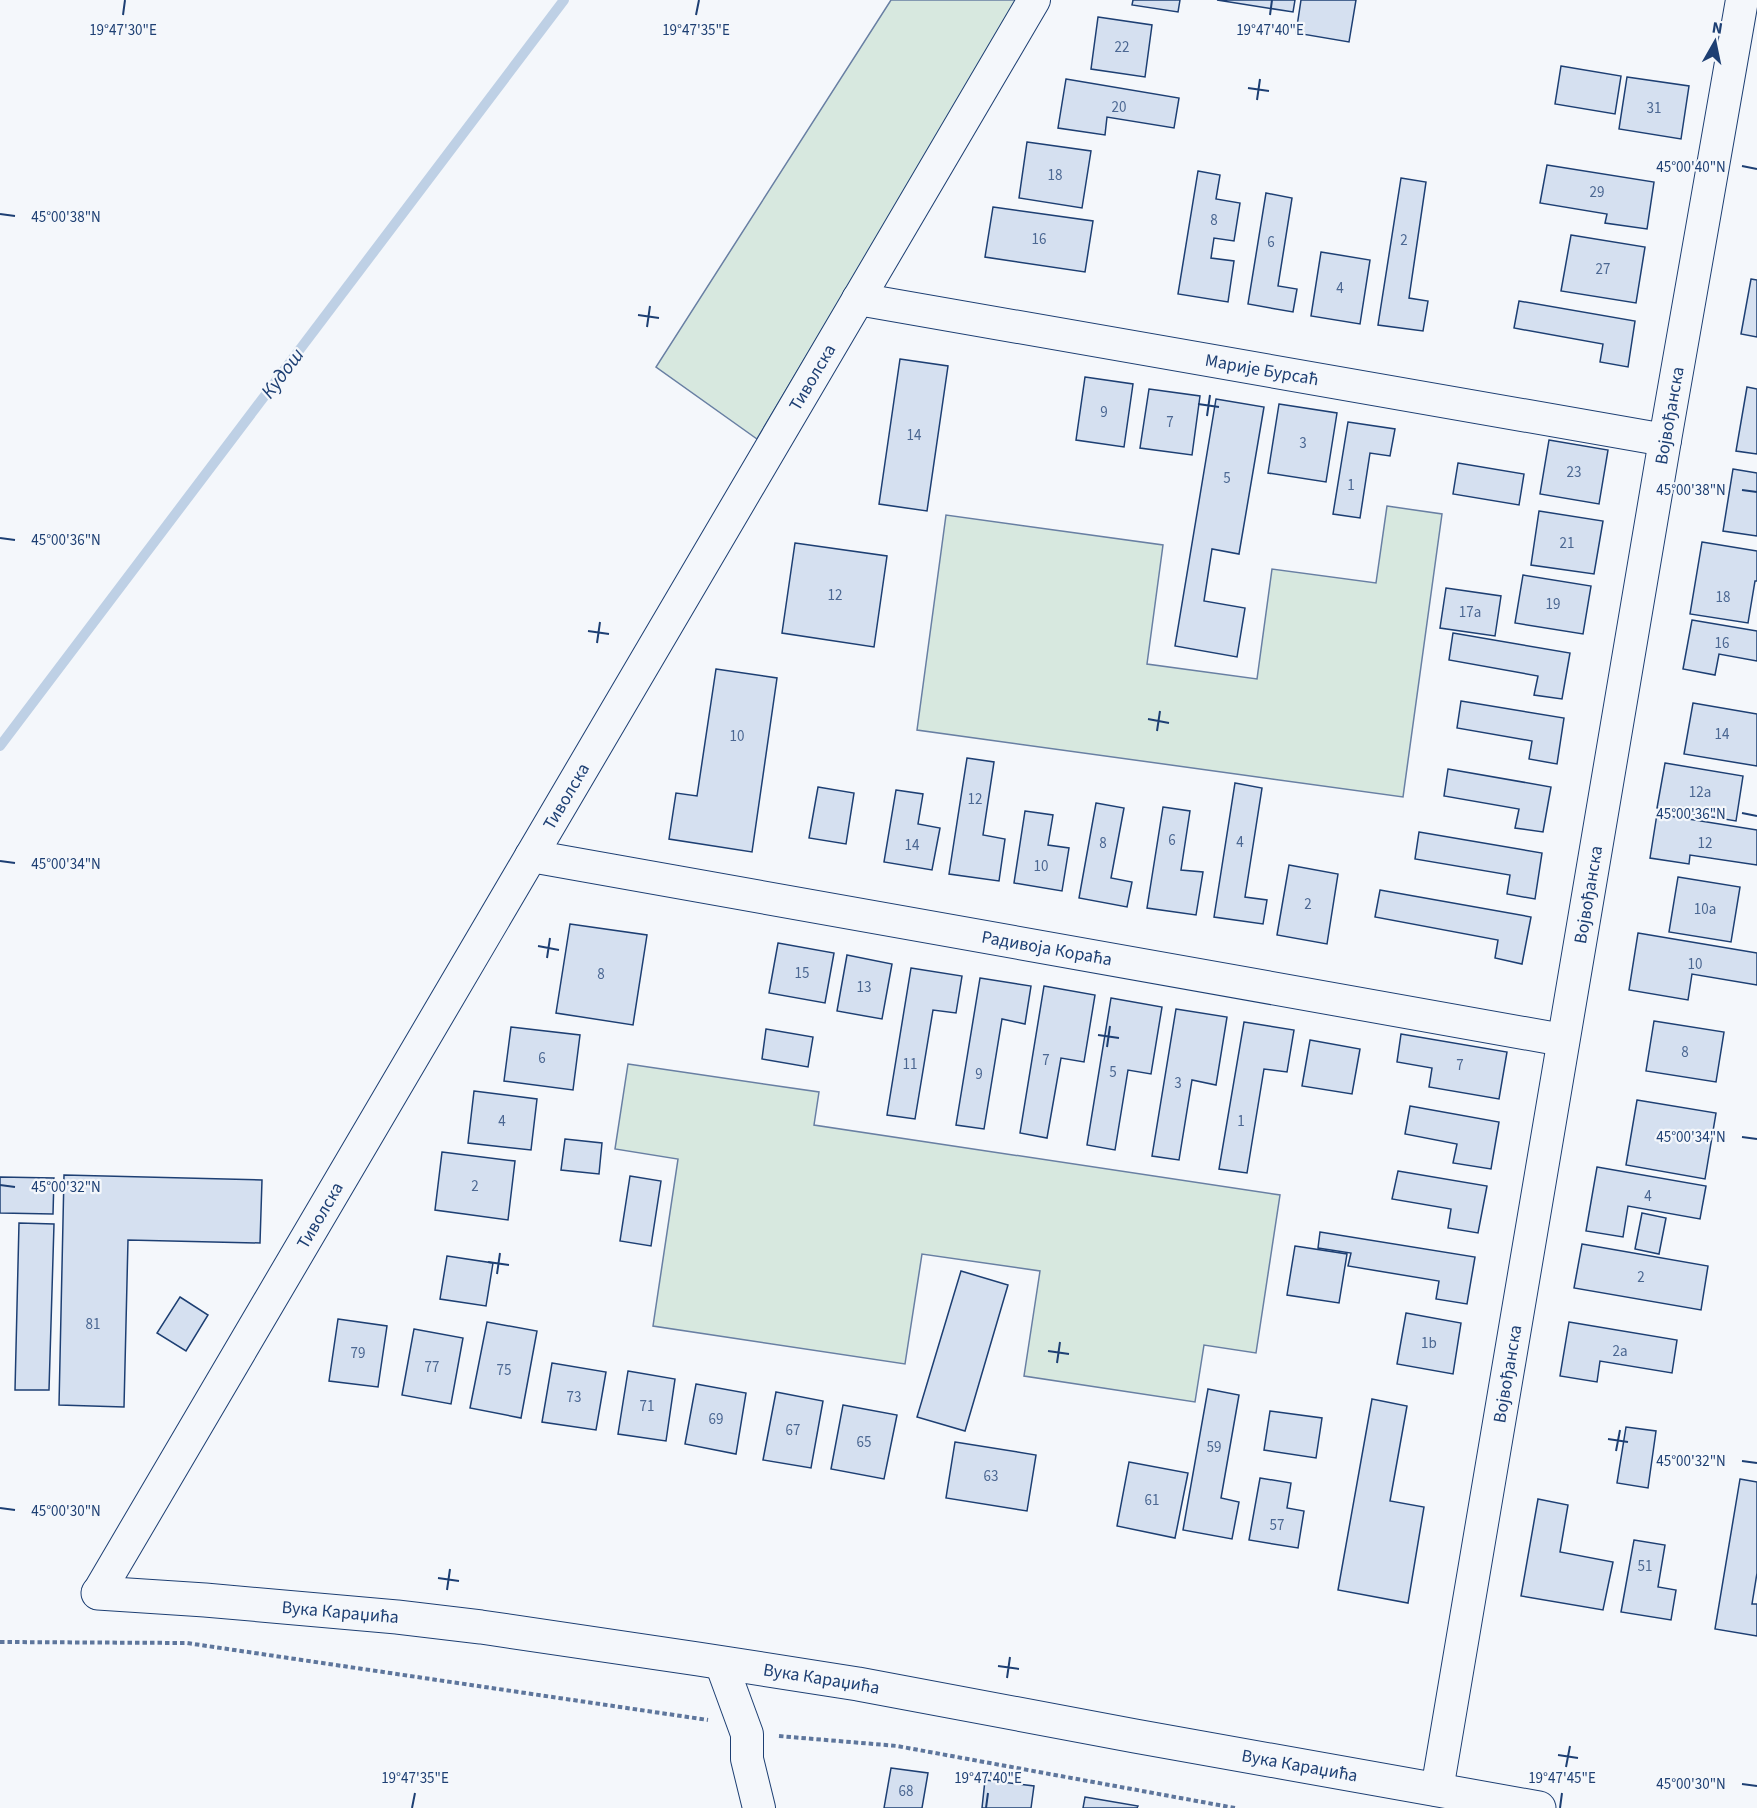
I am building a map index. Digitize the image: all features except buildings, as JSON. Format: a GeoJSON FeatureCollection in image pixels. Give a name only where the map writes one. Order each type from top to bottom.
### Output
{"type":"FeatureCollection","features":[{"type":"Feature","properties":{"kind":"main road","name":"Вука Караџића"},"geometry":{"type":"LineString","coordinates":[[98,1593],[216,1600],[481,1627],[858,1684],[1539,1808]]}},
{"type":"Feature","properties":{"kind":"street","name":"Тиволска"},"geometry":{"type":"LineString","coordinates":[[98,1593],[1034,0]]}},
{"type":"Feature","properties":{"kind":"street","name":"Војвођанска"},"geometry":{"type":"LineString","coordinates":[[1437,1790],[1665,440],[1742,0]]}},
{"type":"Feature","properties":{"kind":"street","name":"Марије Бурсаћ"},"geometry":{"type":"LineString","coordinates":[[858,299],[1665,440]]}},
{"type":"Feature","properties":{"kind":"street","name":"Радивоја Кораћа"},"geometry":{"type":"LineString","coordinates":[[531,856],[1563,1040]]}},
{"type":"Feature","properties":{"kind":"street"},"geometry":{"type":"LineString","coordinates":[[721,1663],[747,1734],[747,1759],[759,1808]]}},
{"type":"Feature","properties":{"kind":"path"},"geometry":{"type":"LineString","coordinates":[[0,1642],[188,1643],[711,1720],[747,1734],[897,1746],[1235,1808]]}},
{"type":"Feature","properties":{"kind":"shaded area"},"geometry":{"type":"Polygon","coordinates":[[[891,0],[1018,0],[757,439],[656,367],[891,0]]]}},
{"type":"Feature","properties":{"kind":"shaded area"},"geometry":{"type":"Polygon","coordinates":[[[1387,506],[1442,514],[1403,797],[917,730],[946,515],[1163,545],[1147,664],[1257,679],[1272,569],[1376,583],[1387,506]]]}},
{"type":"Feature","properties":{"kind":"shaded area"},"geometry":{"type":"Polygon","coordinates":[[[628,1064],[819,1092],[814,1125],[1280,1195],[1256,1353],[1204,1345],[1195,1402],[1024,1376],[1040,1271],[922,1254],[905,1364],[653,1326],[678,1159],[615,1149],[628,1064]]]}},
{"type":"Feature","properties":{"kind":"waterway","name":"Кудош"},"geometry":{"type":"LineString","coordinates":[[0,746],[564,0]]}}]}
